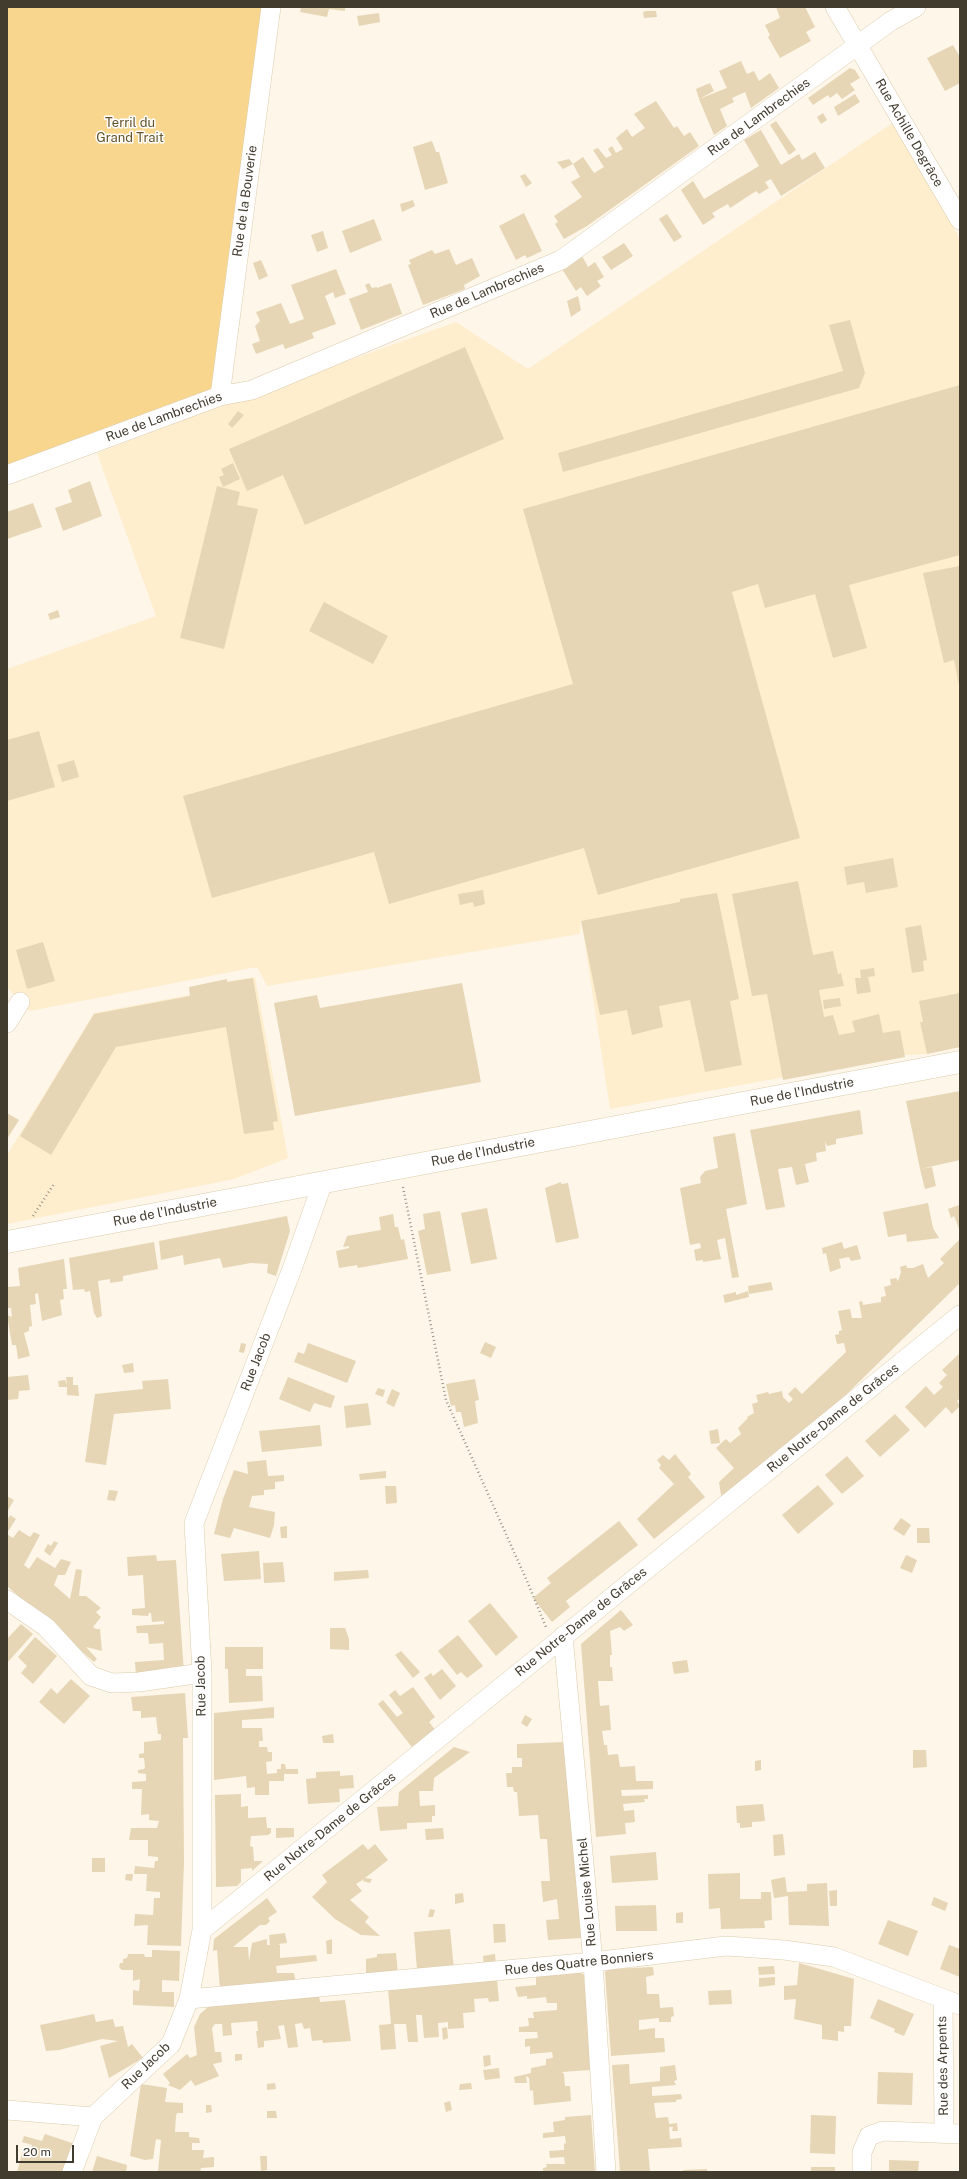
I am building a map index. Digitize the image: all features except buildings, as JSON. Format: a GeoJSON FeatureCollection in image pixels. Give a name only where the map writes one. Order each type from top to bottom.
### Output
{"type":"FeatureCollection","features":[{"type":"Feature","properties":{"kind":"main road","name":"Rue de l'Industrie"},"geometry":{"type":"LineString","coordinates":[[7,1242],[960,1062]]}},
{"type":"Feature","properties":{"kind":"street","name":"Rue de la Bouverie"},"geometry":{"type":"LineString","coordinates":[[220,396],[271,7]]}},
{"type":"Feature","properties":{"kind":"street","name":"Rue Achille Degrâce"},"geometry":{"type":"LineString","coordinates":[[835,7],[859,45],[960,220]]}},
{"type":"Feature","properties":{"kind":"street","name":"Rue de Lambrechies"},"geometry":{"type":"LineString","coordinates":[[7,475],[220,396],[252,390],[561,260],[891,21],[916,7]]}},
{"type":"Feature","properties":{"kind":"street"},"geometry":{"type":"LineString","coordinates":[[7,1023],[20,1002]]}},
{"type":"Feature","properties":{"kind":"street","name":"Rue Jacob"},"geometry":{"type":"LineString","coordinates":[[72,2172],[93,2117],[171,2044],[189,1999],[202,1930],[202,1673],[194,1523],[292,1269],[323,1182]]}},
{"type":"Feature","properties":{"kind":"street","name":"Rue Notre-Dame de Grâces"},"geometry":{"type":"LineString","coordinates":[[202,1930],[960,1315]]}},
{"type":"Feature","properties":{"kind":"street"},"geometry":{"type":"LineString","coordinates":[[7,1600],[46,1627],[91,1676],[112,1683],[139,1682],[202,1673]]}},
{"type":"Feature","properties":{"kind":"street","name":"Rue Louise Michel"},"geometry":{"type":"LineString","coordinates":[[558,1640],[593,1962],[606,2172]]}},
{"type":"Feature","properties":{"kind":"street","name":"Rue des Quatre Bonniers"},"geometry":{"type":"LineString","coordinates":[[189,1999],[593,1962],[726,1946],[784,1950],[834,1957],[960,2005]]}},
{"type":"Feature","properties":{"kind":"street","name":"Rue des Arpents"},"geometry":{"type":"LineString","coordinates":[[862,2172],[862,2152],[868,2136],[883,2131],[952,2134],[942,1999]]}},
{"type":"Feature","properties":{"kind":"street"},"geometry":{"type":"LineString","coordinates":[[7,2110],[93,2117]]}},
{"type":"Feature","properties":{"kind":"path"},"geometry":{"type":"LineString","coordinates":[[400,1168],[446,1400],[527,1581],[558,1640]]}},
{"type":"Feature","properties":{"kind":"path"},"geometry":{"type":"LineString","coordinates":[[29,1222],[54,1184]]}},
{"type":"Feature","properties":{"kind":"shaded area"},"geometry":{"type":"Polygon","coordinates":[[[897,120],[960,239],[960,1047],[927,1054],[905,1055],[610,1109],[581,918],[580,934],[267,986],[257,967],[30,1011],[20,1002],[7,987],[7,669],[156,616],[97,453],[221,406],[456,322],[528,369],[897,120]]]}},
{"type":"Feature","properties":{"kind":"shaded area"},"geometry":{"type":"Polygon","coordinates":[[[255,977],[288,1158],[234,1179],[7,1224],[7,1155],[94,1013],[190,995],[189,988],[255,977]]]}},
{"type":"Feature","properties":{"kind":"green space","name":"Terril du Grand Trait"},"geometry":{"type":"Polygon","coordinates":[[[7,7],[271,7],[220,396],[7,478],[7,7]]]}}]}
